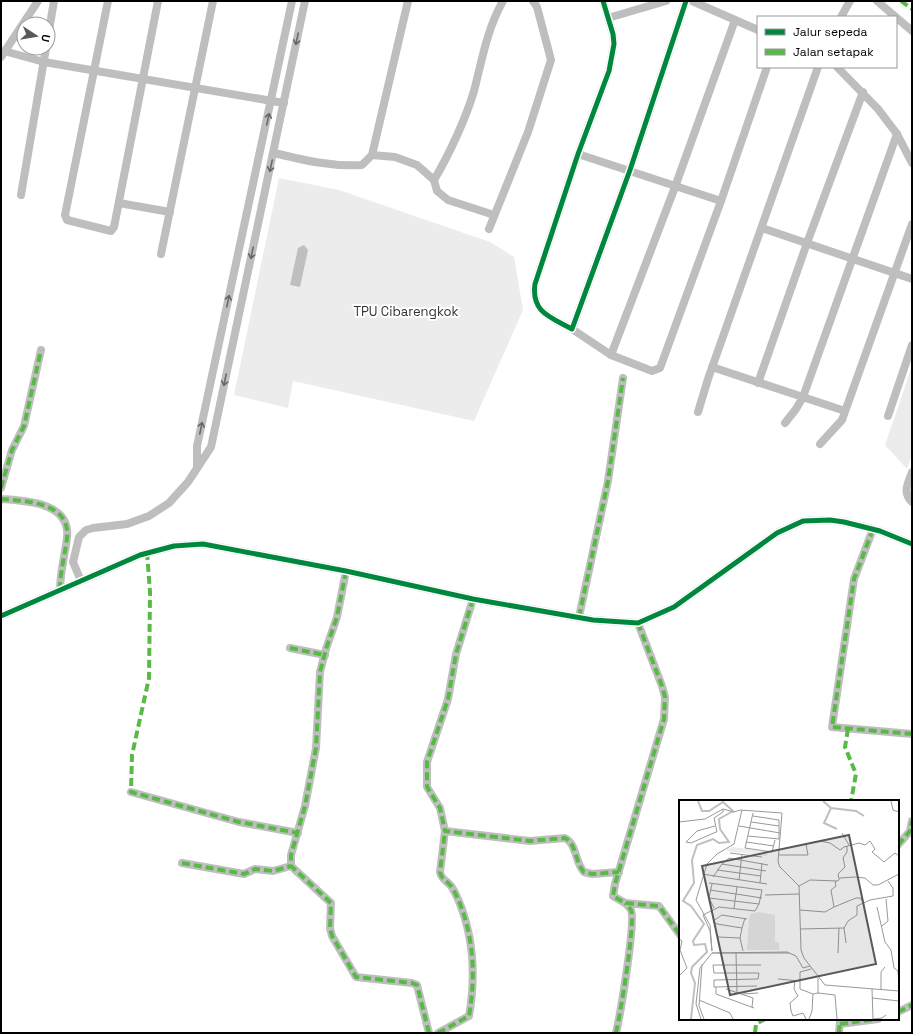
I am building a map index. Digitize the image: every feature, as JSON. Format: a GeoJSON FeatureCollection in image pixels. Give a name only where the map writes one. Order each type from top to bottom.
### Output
{"type":"FeatureCollection","features":[{"type":"Feature","properties":{"kind":"street"},"geometry":{"type":"LineString","coordinates":[[38,1],[3,54],[196,89],[284,103]]}},
{"type":"Feature","properties":{"kind":"street"},"geometry":{"type":"LineString","coordinates":[[51,16],[54,1]]}},
{"type":"Feature","properties":{"kind":"street"},"geometry":{"type":"LineString","coordinates":[[108,1],[66,218],[111,231],[114,228],[158,1]]}},
{"type":"Feature","properties":{"kind":"street"},"geometry":{"type":"LineString","coordinates":[[161,254],[214,1]]}},
{"type":"Feature","properties":{"kind":"street"},"geometry":{"type":"LineString","coordinates":[[197,467],[197,446],[292,1]]}},
{"type":"Feature","properties":{"kind":"street"},"geometry":{"type":"LineString","coordinates":[[81,581],[73,562],[79,537],[86,530],[127,524],[149,516],[169,503],[188,482],[211,446],[305,1]]}},
{"type":"Feature","properties":{"kind":"street"},"geometry":{"type":"LineString","coordinates":[[274,153],[323,164],[343,166],[362,165],[372,155],[408,1]]}},
{"type":"Feature","properties":{"kind":"street"},"geometry":{"type":"LineString","coordinates":[[434,180],[446,160],[473,93],[489,31],[503,1]]}},
{"type":"Feature","properties":{"kind":"street"},"geometry":{"type":"LineString","coordinates":[[489,229],[528,132],[551,60],[537,6],[533,1]]}},
{"type":"Feature","properties":{"kind":"street"},"geometry":{"type":"LineString","coordinates":[[603,1],[613,39],[611,63],[578,154],[535,284],[534,292],[537,306],[541,311],[612,354],[652,371],[660,368],[721,201],[767,68]]}},
{"type":"Feature","properties":{"kind":"street"},"geometry":{"type":"LineString","coordinates":[[608,18],[666,1]]}},
{"type":"Feature","properties":{"kind":"street"},"geometry":{"type":"LineString","coordinates":[[572,329],[630,170],[686,1]]}},
{"type":"Feature","properties":{"kind":"street"},"geometry":{"type":"LineString","coordinates":[[692,1],[757,30]]}},
{"type":"Feature","properties":{"kind":"street"},"geometry":{"type":"LineString","coordinates":[[842,16],[850,1]]}},
{"type":"Feature","properties":{"kind":"street"},"geometry":{"type":"LineString","coordinates":[[878,1],[895,16]]}},
{"type":"Feature","properties":{"kind":"street"},"geometry":{"type":"LineString","coordinates":[[897,18],[912,31]]}},
{"type":"Feature","properties":{"kind":"street"},"geometry":{"type":"LineString","coordinates":[[612,354],[735,20]]}},
{"type":"Feature","properties":{"kind":"street"},"geometry":{"type":"LineString","coordinates":[[21,195],[45,56]]}},
{"type":"Feature","properties":{"kind":"street"},"geometry":{"type":"LineString","coordinates":[[698,412],[712,367],[818,68]]}},
{"type":"Feature","properties":{"kind":"street"},"geometry":{"type":"LineString","coordinates":[[838,68],[863,92],[897,134],[912,163]]}},
{"type":"Feature","properties":{"kind":"street"},"geometry":{"type":"LineString","coordinates":[[758,383],[807,243],[863,92]]}},
{"type":"Feature","properties":{"kind":"street"},"geometry":{"type":"LineString","coordinates":[[785,423],[803,397],[897,134]]}},
{"type":"Feature","properties":{"kind":"street"},"geometry":{"type":"LineString","coordinates":[[578,154],[721,201]]}},
{"type":"Feature","properties":{"kind":"street"},"geometry":{"type":"LineString","coordinates":[[372,155],[395,157],[417,165],[434,180],[437,191],[448,200],[494,215]]}},
{"type":"Feature","properties":{"kind":"street"},"geometry":{"type":"LineString","coordinates":[[119,203],[170,212]]}},
{"type":"Feature","properties":{"kind":"street"},"geometry":{"type":"LineString","coordinates":[[248,212],[260,214]]}},
{"type":"Feature","properties":{"kind":"street"},"geometry":{"type":"LineString","coordinates":[[820,444],[838,427],[845,411],[912,224]]}},
{"type":"Feature","properties":{"kind":"street"},"geometry":{"type":"LineString","coordinates":[[762,228],[912,279]]}},
{"type":"Feature","properties":{"kind":"street"},"geometry":{"type":"LineString","coordinates":[[888,416],[912,345]]}},
{"type":"Feature","properties":{"kind":"street"},"geometry":{"type":"LineString","coordinates":[[1,488],[4,459],[24,426],[41,350]]}},
{"type":"Feature","properties":{"kind":"street"},"geometry":{"type":"LineString","coordinates":[[712,367],[845,411]]}},
{"type":"Feature","properties":{"kind":"street"},"geometry":{"type":"LineString","coordinates":[[579,617],[608,481],[623,378]]}},
{"type":"Feature","properties":{"kind":"street"},"geometry":{"type":"LineString","coordinates":[[912,472],[905,490],[912,502]]}},
{"type":"Feature","properties":{"kind":"street"},"geometry":{"type":"LineString","coordinates":[[1,499],[47,506],[63,518],[66,524],[67,536],[60,590]]}},
{"type":"Feature","properties":{"kind":"street"},"geometry":{"type":"LineString","coordinates":[[1,616],[147,552],[187,544],[204,544],[346,571],[473,599],[579,617],[622,623],[638,623],[674,607],[778,533],[803,521],[830,520],[872,529],[912,544]]}},
{"type":"Feature","properties":{"kind":"street"},"geometry":{"type":"LineString","coordinates":[[872,529],[854,579],[832,727],[912,734]]}},
{"type":"Feature","properties":{"kind":"street"},"geometry":{"type":"LineString","coordinates":[[346,571],[337,617],[320,672],[316,748],[298,833],[291,855],[291,866],[295,872],[312,884],[331,903],[330,928],[332,936],[356,977],[412,983],[417,986],[429,1033]]}},
{"type":"Feature","properties":{"kind":"street"},"geometry":{"type":"LineString","coordinates":[[438,1033],[469,1016],[474,975],[473,954],[469,931],[462,910],[454,890],[441,877],[440,872],[445,831],[440,808],[427,787],[427,762],[448,699],[456,654],[473,599]]}},
{"type":"Feature","properties":{"kind":"street"},"geometry":{"type":"LineString","coordinates":[[616,1033],[630,935],[631,911],[625,903],[613,896],[664,720],[665,706],[662,686],[638,623]]}},
{"type":"Feature","properties":{"kind":"street"},"geometry":{"type":"LineString","coordinates":[[290,648],[324,655]]}},
{"type":"Feature","properties":{"kind":"street"},"geometry":{"type":"LineString","coordinates":[[131,792],[239,822],[298,833]]}},
{"type":"Feature","properties":{"kind":"street"},"geometry":{"type":"LineString","coordinates":[[899,844],[910,831],[912,821]]}},
{"type":"Feature","properties":{"kind":"street"},"geometry":{"type":"LineString","coordinates":[[445,831],[530,841],[565,838],[570,841],[584,872],[592,874],[619,872]]}},
{"type":"Feature","properties":{"kind":"street"},"geometry":{"type":"LineString","coordinates":[[182,863],[244,874],[255,868],[273,871],[291,866]]}},
{"type":"Feature","properties":{"kind":"street"},"geometry":{"type":"LineString","coordinates":[[625,903],[659,906],[679,934]]}},
{"type":"Feature","properties":{"kind":"street"},"geometry":{"type":"LineString","coordinates":[[899,1012],[912,1005]]}},
{"type":"Feature","properties":{"kind":"street"},"geometry":{"type":"LineString","coordinates":[[839,1033],[840,1021],[859,1020]]}},
{"type":"Feature","properties":{"kind":"green space","name":"TPU Cibarengkok"},"geometry":{"type":"Polygon","coordinates":[[[279,178],[339,190],[490,242],[514,257],[523,310],[474,421],[293,381],[288,408],[234,395],[279,178]]]}},
{"type":"Feature","properties":{"kind":"green space"},"geometry":{"type":"Polygon","coordinates":[[[912,366],[912,455],[907,469],[885,445],[912,366]]]}},
{"type":"Feature","properties":{"kind":"shaded area"},"geometry":{"type":"Polygon","coordinates":[[[304,245],[308,250],[300,287],[290,285],[298,248],[304,245]]]}},
{"type":"Feature","properties":{"kind":"marked path"},"geometry":{"type":"LineString","coordinates":[[901,1],[912,9]]}},
{"type":"Feature","properties":{"kind":"marked path"},"geometry":{"type":"LineString","coordinates":[[1,488],[12,450],[24,426],[41,350]]}},
{"type":"Feature","properties":{"kind":"marked path"},"geometry":{"type":"LineString","coordinates":[[579,617],[608,481],[623,378]]}},
{"type":"Feature","properties":{"kind":"marked path"},"geometry":{"type":"LineString","coordinates":[[1,499],[22,501],[45,506],[54,510],[62,517],[66,526],[67,538],[60,590]]}},
{"type":"Feature","properties":{"kind":"marked path"},"geometry":{"type":"LineString","coordinates":[[873,529],[854,579],[832,727],[912,734]]}},
{"type":"Feature","properties":{"kind":"marked path"},"geometry":{"type":"LineString","coordinates":[[147,552],[150,592],[149,678],[132,755],[131,792],[239,822],[298,833]]}},
{"type":"Feature","properties":{"kind":"marked path"},"geometry":{"type":"LineString","coordinates":[[346,571],[337,617],[320,672],[316,748],[305,806],[291,855],[291,866],[331,903],[330,928],[332,936],[356,977],[412,983],[417,985],[429,1033]]}},
{"type":"Feature","properties":{"kind":"marked path"},"geometry":{"type":"LineString","coordinates":[[473,599],[456,654],[448,699],[427,762],[427,787],[440,808],[445,831],[530,841],[565,838],[572,845],[579,864],[584,872],[592,874],[619,872]]}},
{"type":"Feature","properties":{"kind":"marked path"},"geometry":{"type":"LineString","coordinates":[[638,623],[665,697],[664,719],[615,884],[613,896],[625,903],[659,906],[679,934]]}},
{"type":"Feature","properties":{"kind":"marked path"},"geometry":{"type":"LineString","coordinates":[[290,648],[325,655]]}},
{"type":"Feature","properties":{"kind":"marked path"},"geometry":{"type":"LineString","coordinates":[[848,729],[845,747],[856,774],[851,800]]}},
{"type":"Feature","properties":{"kind":"marked path"},"geometry":{"type":"LineString","coordinates":[[899,844],[910,831],[912,821]]}},
{"type":"Feature","properties":{"kind":"marked path"},"geometry":{"type":"LineString","coordinates":[[438,1033],[469,1016],[473,971],[470,942],[463,913],[455,892],[440,872],[445,831]]}},
{"type":"Feature","properties":{"kind":"marked path"},"geometry":{"type":"LineString","coordinates":[[182,863],[244,874],[255,869],[273,871],[291,866]]}},
{"type":"Feature","properties":{"kind":"marked path"},"geometry":{"type":"LineString","coordinates":[[616,1033],[630,950],[632,918],[631,910],[625,903]]}},
{"type":"Feature","properties":{"kind":"marked path"},"geometry":{"type":"LineString","coordinates":[[899,1012],[912,1005]]}},
{"type":"Feature","properties":{"kind":"marked path"},"geometry":{"type":"LineString","coordinates":[[755,1033],[756,1024],[763,1020]]}},
{"type":"Feature","properties":{"kind":"marked path"},"geometry":{"type":"LineString","coordinates":[[839,1033],[840,1020]]}},
{"type":"Feature","properties":{"kind":"marked path"},"geometry":{"type":"LineString","coordinates":[[840,1024],[870,1020]]}},
{"type":"Feature","properties":{"kind":"cycle path"},"geometry":{"type":"LineString","coordinates":[[603,1],[613,34],[614,44],[609,71],[578,154],[535,284],[536,301],[539,307],[550,317],[572,329],[630,170],[686,1]]}},
{"type":"Feature","properties":{"kind":"cycle path"},"geometry":{"type":"LineString","coordinates":[[1,616],[140,555],[174,546],[203,544],[346,571],[473,599],[593,620],[638,623],[674,607],[777,533],[803,521],[830,520],[844,522],[880,531],[912,544]]}}]}
